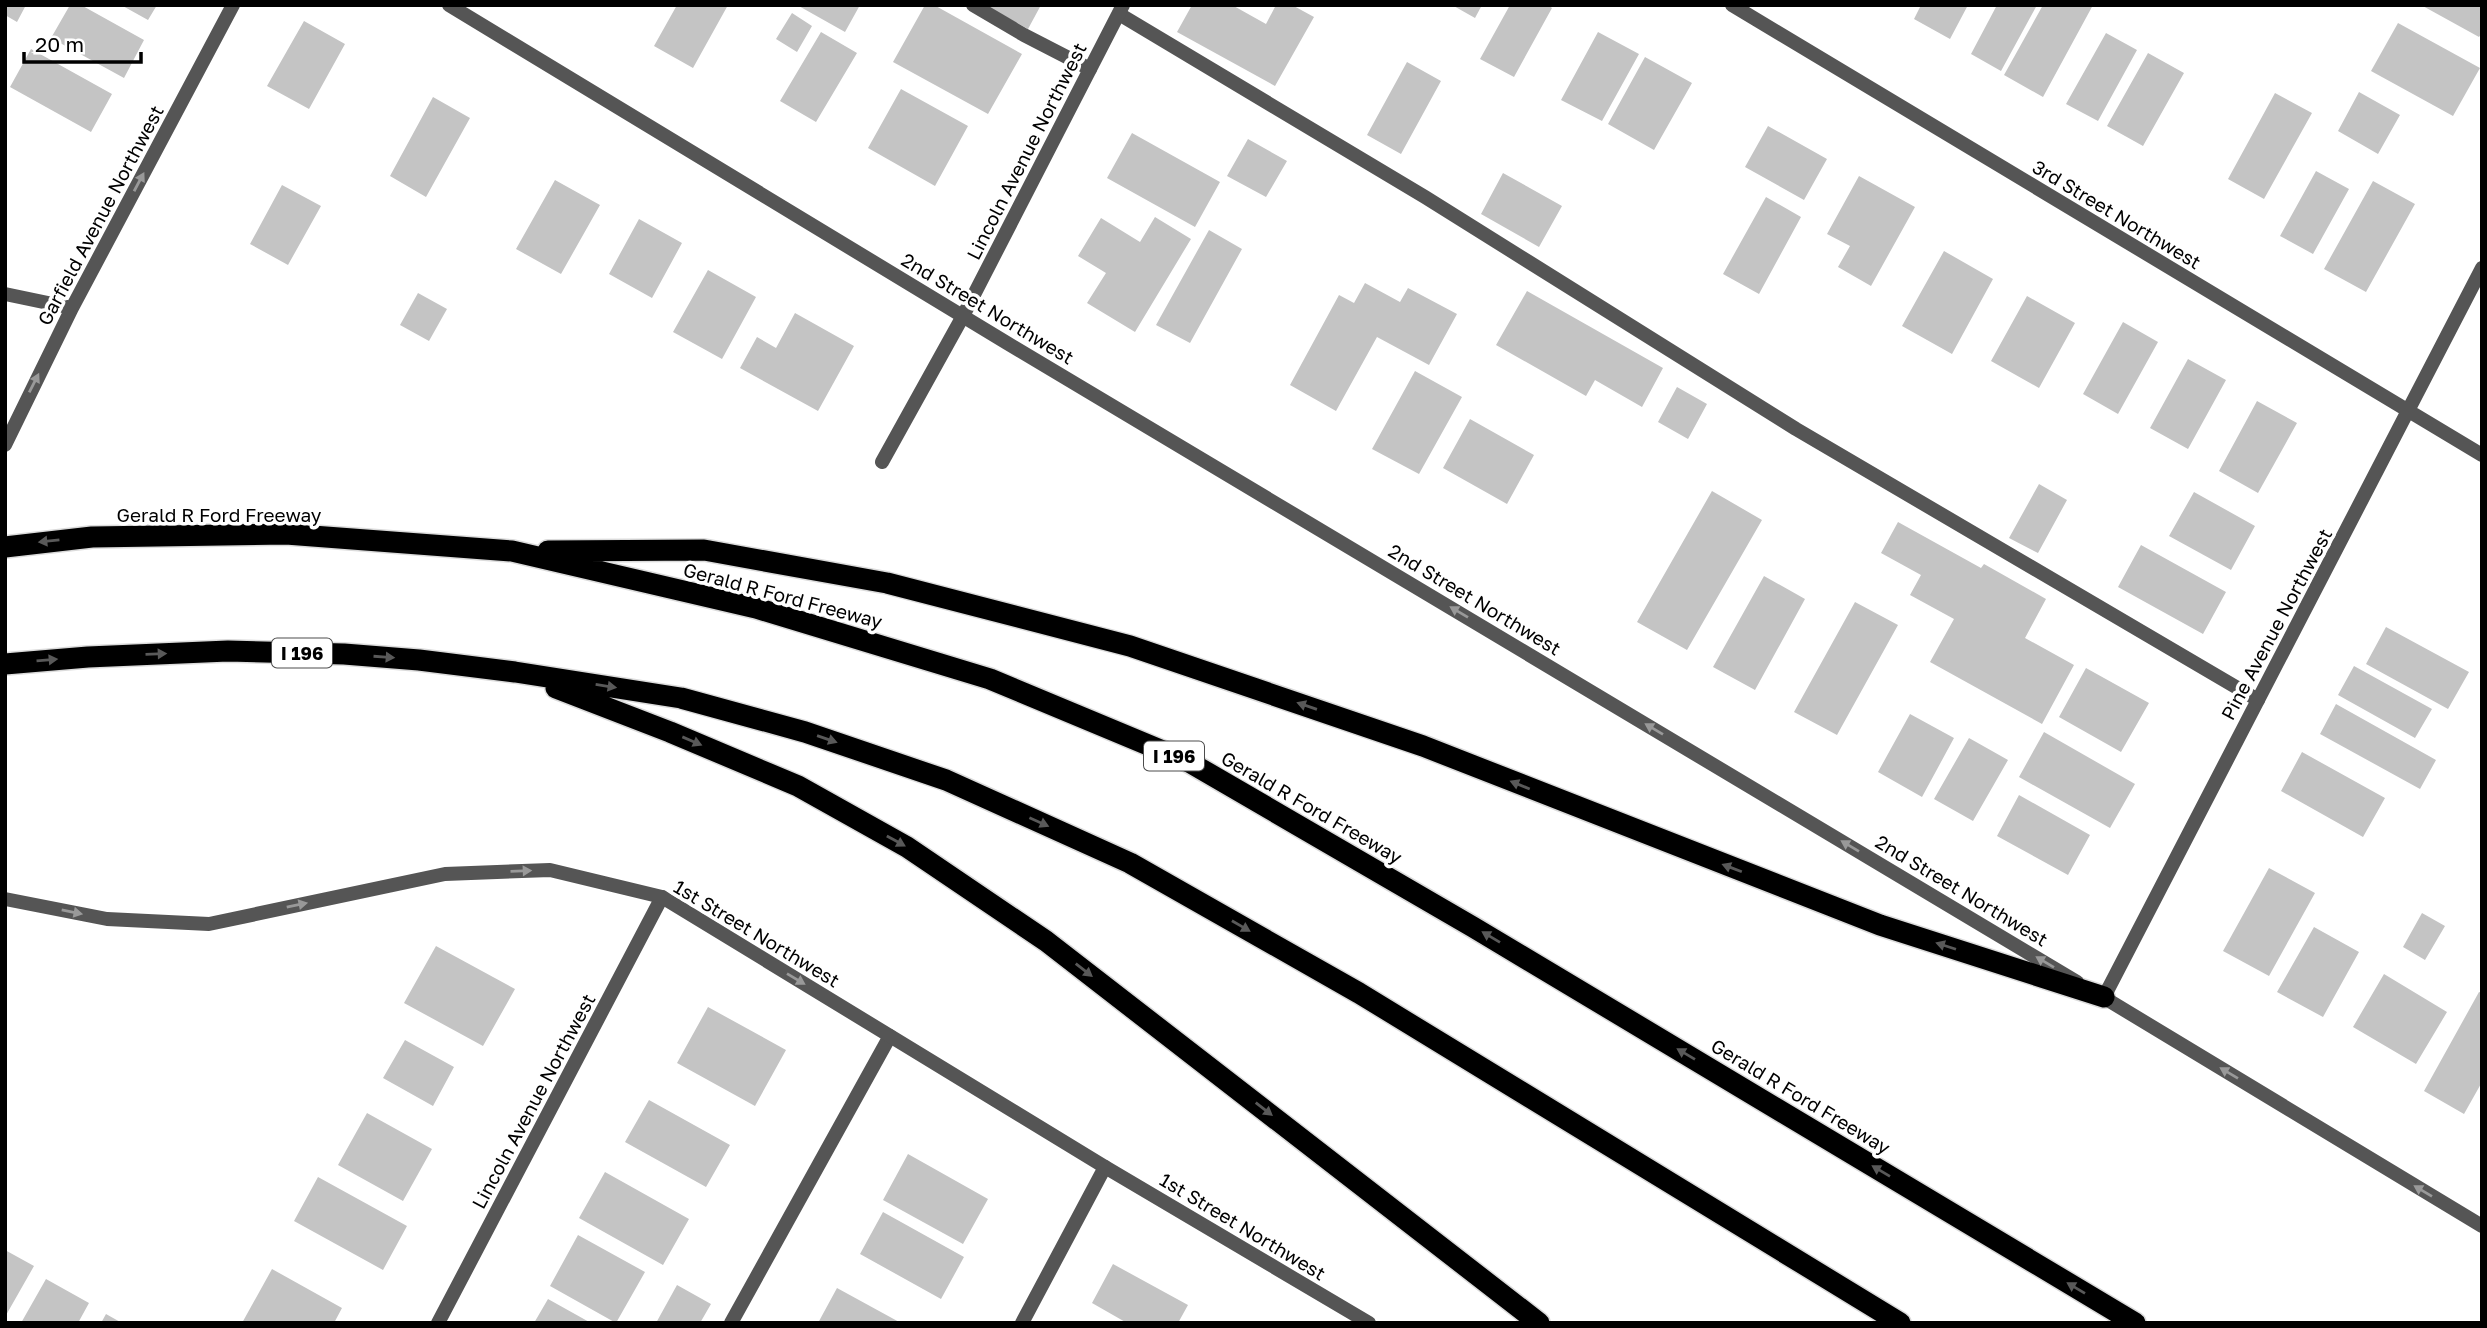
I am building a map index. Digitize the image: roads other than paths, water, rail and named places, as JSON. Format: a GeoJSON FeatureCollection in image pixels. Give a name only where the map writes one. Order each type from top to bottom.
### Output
{"type":"FeatureCollection","features":[{"type":"Feature","properties":{"kind":"highway","name":"Gerald R Ford Freeway"},"geometry":{"type":"LineString","coordinates":[[5,547],[92,537],[286,534],[512,551],[756,608],[990,679],[1189,762],[1485,934],[2135,1323]]}},
{"type":"Feature","properties":{"kind":"highway"},"geometry":{"type":"LineString","coordinates":[[512,551],[704,550],[887,583],[1130,646],[1423,746],[1880,925],[2104,997]]}},
{"type":"Feature","properties":{"kind":"highway","name":"I 196"},"geometry":{"type":"LineString","coordinates":[[5,664],[88,657],[228,651],[344,654],[419,660],[681,698],[805,732],[946,780],[1130,863],[1359,993],[1900,1323]]}},
{"type":"Feature","properties":{"kind":"highway"},"geometry":{"type":"LineString","coordinates":[[514,672],[670,732],[798,786],[907,847],[1046,941],[1539,1323]]}},
{"type":"Feature","properties":{"kind":"street","name":"Garfield Avenue Northwest"},"geometry":{"type":"LineString","coordinates":[[5,445],[72,308],[233,5]]}},
{"type":"Feature","properties":{"kind":"street","name":"2nd Street Northwest"},"geometry":{"type":"LineString","coordinates":[[449,5],[2482,1226]]}},
{"type":"Feature","properties":{"kind":"street"},"geometry":{"type":"LineString","coordinates":[[973,5],[1090,69]]}},
{"type":"Feature","properties":{"kind":"street","name":"3rd Street Northwest"},"geometry":{"type":"LineString","coordinates":[[1732,5],[2482,455]]}},
{"type":"Feature","properties":{"kind":"street"},"geometry":{"type":"LineString","coordinates":[[1121,10],[1796,429],[2258,700]]}},
{"type":"Feature","properties":{"kind":"street","name":"Lincoln Avenue Northwest"},"geometry":{"type":"LineString","coordinates":[[882,462],[963,316],[1121,10]]}},
{"type":"Feature","properties":{"kind":"street","name":"Pine Avenue Northwest"},"geometry":{"type":"LineString","coordinates":[[2104,997],[2482,268]]}},
{"type":"Feature","properties":{"kind":"street"},"geometry":{"type":"LineString","coordinates":[[5,294],[72,308]]}},
{"type":"Feature","properties":{"kind":"street","name":"1st Street Northwest"},"geometry":{"type":"LineString","coordinates":[[5,899],[107,919],[209,924],[445,874],[550,870],[662,897],[1105,1167],[1369,1323]]}},
{"type":"Feature","properties":{"kind":"street","name":"Lincoln Avenue Northwest"},"geometry":{"type":"LineString","coordinates":[[438,1323],[662,897]]}},
{"type":"Feature","properties":{"kind":"street"},"geometry":{"type":"LineString","coordinates":[[731,1323],[890,1036]]}},
{"type":"Feature","properties":{"kind":"street"},"geometry":{"type":"LineString","coordinates":[[1022,1323],[1105,1167]]}}]}
